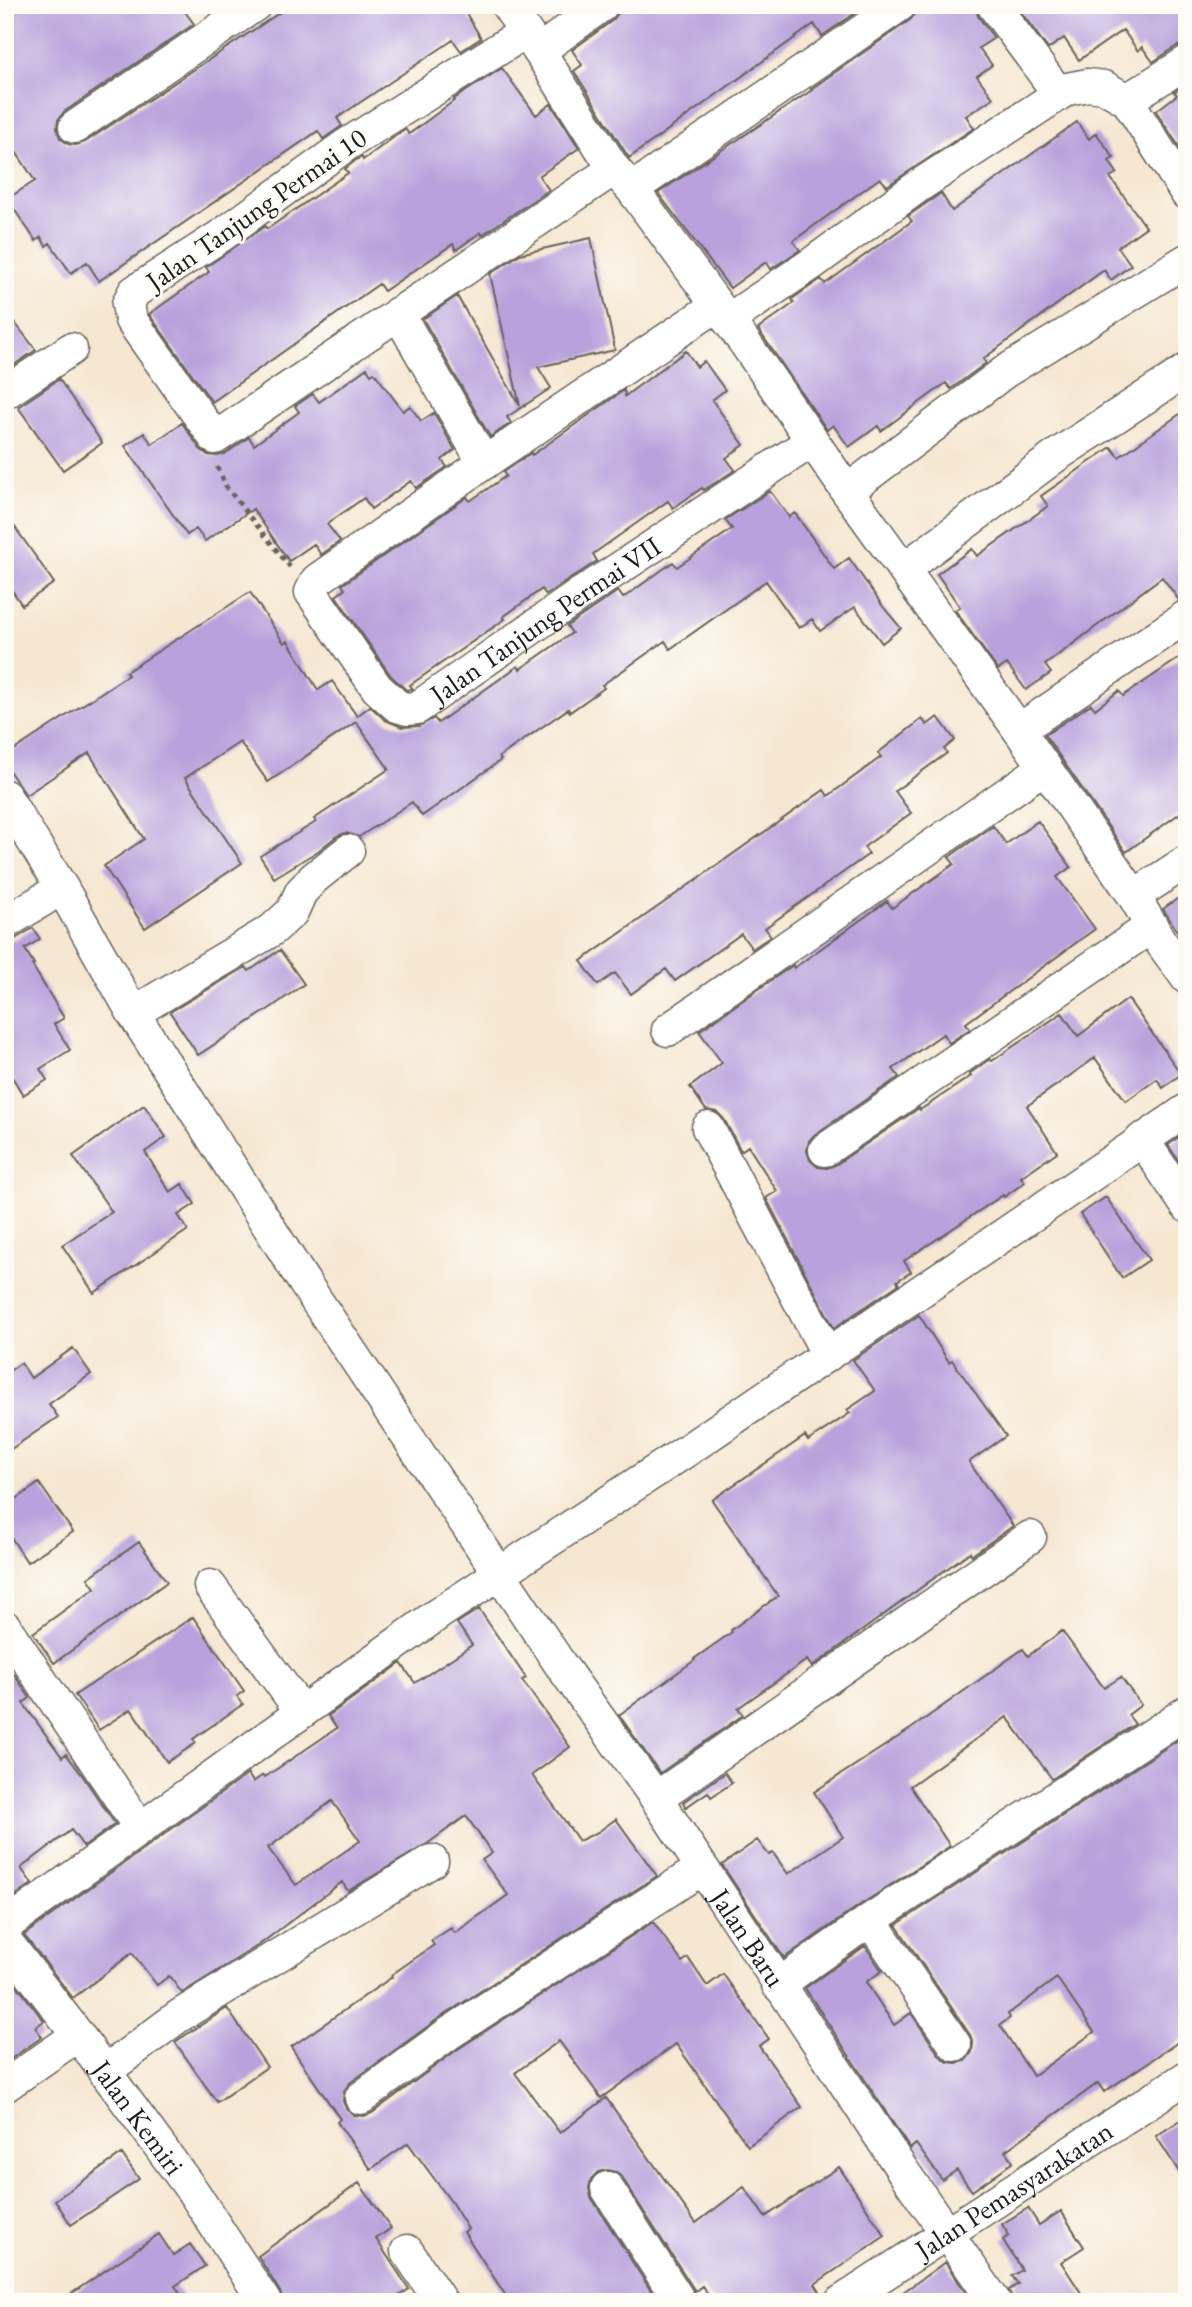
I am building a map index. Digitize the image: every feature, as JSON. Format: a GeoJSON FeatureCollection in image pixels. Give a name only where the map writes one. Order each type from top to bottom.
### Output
{"type":"FeatureCollection","features":[{"type":"Feature","properties":{"kind":"street"},"geometry":{"type":"LineString","coordinates":[[75,127],[255,5]]}},
{"type":"Feature","properties":{"kind":"street"},"geometry":{"type":"LineString","coordinates":[[507,5],[623,179],[722,313],[1019,730],[1134,896],[1187,978]]}},
{"type":"Feature","properties":{"kind":"street","name":"Jalan Tanjung Permai 10"},"geometry":{"type":"LineString","coordinates":[[215,438],[131,320],[128,304],[134,292],[222,235],[345,145],[602,5]]}},
{"type":"Feature","properties":{"kind":"street"},"geometry":{"type":"LineString","coordinates":[[215,438],[398,313],[623,179],[900,5]]}},
{"type":"Feature","properties":{"kind":"street"},"geometry":{"type":"LineString","coordinates":[[993,5],[1059,94]]}},
{"type":"Feature","properties":{"kind":"street"},"geometry":{"type":"LineString","coordinates":[[1128,100],[1187,62]]}},
{"type":"Feature","properties":{"kind":"street"},"geometry":{"type":"LineString","coordinates":[[311,592],[325,572],[484,463],[722,313],[810,265],[920,185],[1067,89],[1088,85],[1104,87],[1128,100],[1187,194]]}},
{"type":"Feature","properties":{"kind":"street"},"geometry":{"type":"LineString","coordinates":[[848,491],[1006,371],[1187,260]]}},
{"type":"Feature","properties":{"kind":"street"},"geometry":{"type":"LineString","coordinates":[[398,313],[484,463]]}},
{"type":"Feature","properties":{"kind":"street"},"geometry":{"type":"LineString","coordinates":[[5,393],[71,349]]}},
{"type":"Feature","properties":{"kind":"street"},"geometry":{"type":"LineString","coordinates":[[904,569],[1057,455],[1187,370]]}},
{"type":"Feature","properties":{"kind":"street","name":"Jalan Tanjung Permai VII"},"geometry":{"type":"LineString","coordinates":[[311,592],[377,688],[397,706],[417,708],[582,593],[812,441]]}},
{"type":"Feature","properties":{"kind":"street"},"geometry":{"type":"LineString","coordinates":[[1019,730],[1187,616]]}},
{"type":"Feature","properties":{"kind":"street"},"geometry":{"type":"LineString","coordinates":[[668,1030],[1045,767]]}},
{"type":"Feature","properties":{"kind":"street","name":"Jalan Baru"},"geometry":{"type":"LineString","coordinates":[[5,796],[62,888],[133,1013],[311,1294],[559,1664],[656,1798],[903,2171],[995,2302]]}},
{"type":"Feature","properties":{"kind":"street"},"geometry":{"type":"LineString","coordinates":[[133,1013],[272,930],[292,912],[301,892],[314,878],[348,851]]}},
{"type":"Feature","properties":{"kind":"street"},"geometry":{"type":"LineString","coordinates":[[1134,896],[1187,861]]}},
{"type":"Feature","properties":{"kind":"street"},"geometry":{"type":"LineString","coordinates":[[5,923],[62,888]]}},
{"type":"Feature","properties":{"kind":"street"},"geometry":{"type":"LineString","coordinates":[[825,1150],[1152,926]]}},
{"type":"Feature","properties":{"kind":"street"},"geometry":{"type":"LineString","coordinates":[[5,1926],[438,1614],[828,1355],[1187,1110]]}},
{"type":"Feature","properties":{"kind":"street"},"geometry":{"type":"LineString","coordinates":[[708,1128],[828,1355]]}},
{"type":"Feature","properties":{"kind":"street"},"geometry":{"type":"LineString","coordinates":[[1142,1139],[1187,1206]]}},
{"type":"Feature","properties":{"kind":"street"},"geometry":{"type":"LineString","coordinates":[[656,1798],[1030,1537]]}},
{"type":"Feature","properties":{"kind":"street"},"geometry":{"type":"LineString","coordinates":[[210,1586],[301,1711]]}},
{"type":"Feature","properties":{"kind":"street"},"geometry":{"type":"LineString","coordinates":[[5,1627],[140,1828]]}},
{"type":"Feature","properties":{"kind":"street"},"geometry":{"type":"LineString","coordinates":[[778,1985],[870,1920],[1187,1712]]}},
{"type":"Feature","properties":{"kind":"street"},"geometry":{"type":"LineString","coordinates":[[104,2072],[179,2016],[432,1861]]}},
{"type":"Feature","properties":{"kind":"street"},"geometry":{"type":"LineString","coordinates":[[360,2098],[448,2034],[701,1869]]}},
{"type":"Feature","properties":{"kind":"street"},"geometry":{"type":"LineString","coordinates":[[870,1920],[956,2045]]}},
{"type":"Feature","properties":{"kind":"street","name":"Jalan Kemiri"},"geometry":{"type":"LineString","coordinates":[[5,1940],[194,2193],[265,2302]]}},
{"type":"Feature","properties":{"kind":"street"},"geometry":{"type":"LineString","coordinates":[[5,2086],[78,2035]]}},
{"type":"Feature","properties":{"kind":"street","name":"Jalan Pemasyarakatan"},"geometry":{"type":"LineString","coordinates":[[841,2302],[1187,2077]]}},
{"type":"Feature","properties":{"kind":"street"},"geometry":{"type":"LineString","coordinates":[[607,2188],[680,2302]]}},
{"type":"Feature","properties":{"kind":"street"},"geometry":{"type":"LineString","coordinates":[[407,2251],[441,2302]]}},
{"type":"Feature","properties":{"kind":"path"},"geometry":{"type":"LineString","coordinates":[[215,438],[214,460],[227,488],[311,592]]}},
{"type":"Feature","properties":{"kind":"building"},"geometry":{"type":"Polygon","coordinates":[[[5,5],[180,5],[194,24],[64,112],[58,120],[60,138],[68,144],[76,145],[85,142],[291,5],[461,5],[481,38],[461,51],[453,40],[337,118],[342,126],[323,139],[318,131],[99,281],[87,262],[71,273],[50,243],[46,246],[41,237],[36,241],[7,199],[35,181],[5,135],[5,5]]]}},
{"type":"Feature","properties":{"kind":"building"},"geometry":{"type":"Polygon","coordinates":[[[620,5],[867,5],[822,36],[814,24],[629,158],[574,71],[582,65],[572,50],[613,20],[620,5]]]}},
{"type":"Feature","properties":{"kind":"building"},"geometry":{"type":"Polygon","coordinates":[[[918,5],[975,5],[978,16],[994,38],[979,48],[992,65],[977,76],[993,98],[966,116],[974,128],[887,186],[880,178],[793,241],[800,250],[771,269],[766,262],[730,288],[658,193],[812,90],[910,20],[918,5]]]}},
{"type":"Feature","properties":{"kind":"building"},"geometry":{"type":"Polygon","coordinates":[[[1016,5],[1187,5],[1187,44],[1177,46],[1153,62],[1142,47],[1138,51],[1123,30],[1079,60],[1064,38],[1048,49],[1016,5]]]}},
{"type":"Feature","properties":{"kind":"building"},"geometry":{"type":"Polygon","coordinates":[[[502,68],[536,115],[551,104],[579,148],[539,176],[549,190],[456,250],[453,244],[384,291],[379,284],[212,402],[149,314],[209,272],[206,267],[348,173],[345,169],[356,160],[362,157],[363,160],[405,129],[409,134],[454,99],[502,68]]]}},
{"type":"Feature","properties":{"kind":"building"},"geometry":{"type":"Polygon","coordinates":[[[1187,84],[1187,159],[1156,111],[1177,95],[1174,92],[1187,84]]]}},
{"type":"Feature","properties":{"kind":"building"},"geometry":{"type":"Polygon","coordinates":[[[1077,122],[1089,139],[1096,133],[1114,158],[1109,161],[1117,173],[1110,177],[1146,227],[1118,247],[1131,265],[1111,280],[1104,270],[983,359],[986,363],[951,389],[946,383],[881,431],[878,426],[849,447],[833,425],[827,430],[758,329],[794,303],[792,299],[821,279],[825,284],[912,221],[908,216],[941,193],[952,211],[1077,122]]]}},
{"type":"Feature","properties":{"kind":"building"},"geometry":{"type":"Polygon","coordinates":[[[591,238],[615,350],[538,367],[551,388],[507,417],[511,423],[490,437],[423,319],[457,296],[520,406],[490,274],[520,254],[591,238]]]}},
{"type":"Feature","properties":{"kind":"building"},"geometry":{"type":"Polygon","coordinates":[[[5,310],[36,350],[5,371],[5,310]]]}},
{"type":"Feature","properties":{"kind":"building"},"geometry":{"type":"Polygon","coordinates":[[[686,351],[697,367],[704,361],[725,390],[712,400],[744,445],[726,458],[735,470],[673,508],[668,501],[593,554],[597,561],[546,595],[542,589],[503,617],[505,619],[410,685],[413,689],[406,690],[391,676],[336,596],[345,589],[342,585],[467,497],[470,501],[506,476],[503,472],[531,453],[532,455],[624,390],[625,396],[686,351]]]}},
{"type":"Feature","properties":{"kind":"building"},"geometry":{"type":"Polygon","coordinates":[[[367,368],[371,374],[374,372],[403,411],[410,406],[421,421],[434,413],[455,450],[442,460],[447,467],[416,488],[411,481],[371,509],[364,498],[327,524],[340,541],[321,555],[314,544],[289,561],[253,509],[205,541],[196,529],[187,535],[125,446],[144,433],[152,444],[182,423],[200,449],[208,455],[225,454],[249,437],[254,445],[299,412],[295,406],[313,394],[319,402],[367,368]]]}},
{"type":"Feature","properties":{"kind":"building"},"geometry":{"type":"Polygon","coordinates":[[[59,379],[102,443],[63,470],[18,407],[59,379]]]}},
{"type":"Feature","properties":{"kind":"building"},"geometry":{"type":"Polygon","coordinates":[[[1187,409],[1187,598],[1179,600],[1162,577],[1045,665],[1051,673],[1026,690],[1007,664],[998,670],[955,610],[960,607],[937,574],[972,549],[977,556],[1048,506],[1041,496],[1111,447],[1119,457],[1187,409]]]}},
{"type":"Feature","properties":{"kind":"building"},"geometry":{"type":"Polygon","coordinates":[[[770,491],[789,517],[795,513],[834,569],[849,558],[901,628],[882,643],[855,607],[820,631],[812,619],[799,628],[766,581],[670,649],[665,641],[602,685],[604,688],[570,712],[568,709],[499,757],[501,760],[422,816],[412,802],[359,837],[346,833],[337,836],[274,878],[260,856],[316,822],[314,819],[389,769],[356,722],[268,782],[240,742],[185,778],[242,863],[145,928],[104,866],[144,839],[89,753],[26,795],[5,765],[5,756],[128,675],[126,672],[250,592],[284,643],[288,641],[318,690],[332,681],[357,716],[370,706],[385,720],[402,727],[419,726],[434,718],[438,723],[518,666],[520,669],[572,633],[567,626],[618,591],[623,598],[673,562],[677,567],[732,529],[725,520],[770,491]]]}},
{"type":"Feature","properties":{"kind":"building"},"geometry":{"type":"Polygon","coordinates":[[[5,513],[54,583],[22,605],[5,580],[5,513]]]}},
{"type":"Feature","properties":{"kind":"building"},"geometry":{"type":"Polygon","coordinates":[[[1187,653],[1187,808],[1126,852],[1045,735],[1091,704],[1095,709],[1119,691],[1123,696],[1187,653]]]}},
{"type":"Feature","properties":{"kind":"building"},"geometry":{"type":"Polygon","coordinates":[[[938,717],[955,740],[944,749],[947,753],[895,791],[911,813],[864,847],[869,854],[765,928],[771,936],[752,949],[741,934],[675,981],[666,969],[631,994],[615,973],[598,985],[581,961],[824,790],[828,796],[881,757],[878,753],[922,719],[927,725],[938,717]]]}},
{"type":"Feature","properties":{"kind":"building"},"geometry":{"type":"Polygon","coordinates":[[[1038,821],[1071,867],[1057,877],[1095,929],[966,1023],[970,1029],[949,1043],[943,1034],[893,1069],[899,1077],[814,1135],[809,1141],[807,1151],[810,1160],[818,1167],[835,1165],[1062,1013],[1078,1036],[1128,999],[1181,1074],[1163,1088],[1157,1079],[1126,1101],[1095,1058],[1027,1106],[1057,1152],[1021,1177],[1025,1182],[1004,1197],[1003,1195],[904,1261],[911,1272],[897,1281],[899,1284],[834,1328],[766,1198],[777,1191],[748,1146],[741,1151],[724,1119],[717,1112],[706,1110],[690,1087],[722,1063],[699,1031],[793,965],[794,968],[887,901],[892,908],[954,864],[949,857],[993,826],[1006,844],[1038,821]]]}},
{"type":"Feature","properties":{"kind":"building"},"geometry":{"type":"Polygon","coordinates":[[[1187,892],[1187,946],[1163,909],[1187,892]]]}},
{"type":"Feature","properties":{"kind":"building"},"geometry":{"type":"Polygon","coordinates":[[[33,928],[40,939],[25,949],[64,1018],[54,1024],[70,1050],[40,1069],[47,1080],[23,1095],[5,1065],[5,941],[15,939],[33,928]]]}},
{"type":"Feature","properties":{"kind":"building"},"geometry":{"type":"Polygon","coordinates":[[[280,950],[304,984],[198,1055],[170,1012],[246,967],[249,971],[280,950]]]}},
{"type":"Feature","properties":{"kind":"building"},"geometry":{"type":"Polygon","coordinates":[[[144,1105],[166,1137],[145,1152],[170,1192],[182,1184],[195,1204],[178,1215],[188,1230],[94,1293],[62,1245],[112,1212],[73,1156],[144,1105]]]}},
{"type":"Feature","properties":{"kind":"building"},"geometry":{"type":"Polygon","coordinates":[[[1187,1132],[1187,1173],[1168,1145],[1187,1132]]]}},
{"type":"Feature","properties":{"kind":"building"},"geometry":{"type":"Polygon","coordinates":[[[1106,1197],[1149,1260],[1122,1278],[1080,1214],[1106,1197]]]}},
{"type":"Feature","properties":{"kind":"building"},"geometry":{"type":"Polygon","coordinates":[[[919,1315],[949,1362],[952,1360],[1006,1436],[969,1462],[1013,1526],[972,1555],[970,1552],[812,1667],[807,1660],[738,1708],[743,1715],[660,1773],[619,1715],[778,1596],[712,1500],[805,1436],[808,1441],[850,1413],[847,1410],[875,1391],[853,1360],[919,1315]]]}},
{"type":"Feature","properties":{"kind":"building"},"geometry":{"type":"Polygon","coordinates":[[[73,1348],[91,1374],[49,1404],[58,1417],[5,1453],[5,1374],[21,1363],[31,1378],[73,1348]]]}},
{"type":"Feature","properties":{"kind":"building"},"geometry":{"type":"Polygon","coordinates":[[[39,1483],[73,1532],[27,1562],[5,1528],[5,1507],[39,1483]]]}},
{"type":"Feature","properties":{"kind":"building"},"geometry":{"type":"Polygon","coordinates":[[[139,1542],[167,1582],[54,1663],[33,1633],[95,1588],[88,1578],[139,1542]]]}},
{"type":"Feature","properties":{"kind":"building"},"geometry":{"type":"Polygon","coordinates":[[[479,1609],[526,1678],[522,1680],[570,1747],[532,1775],[579,1841],[616,1819],[657,1876],[438,2019],[350,2083],[344,2091],[343,2101],[346,2108],[354,2115],[372,2113],[458,2049],[653,1922],[682,1962],[688,1958],[707,1986],[723,1974],[769,2039],[759,2046],[802,2107],[748,2146],[676,2044],[601,2098],[559,2041],[515,2073],[560,2133],[606,2098],[696,2223],[744,2187],[765,2217],[839,2167],[885,2236],[815,2284],[820,2292],[806,2302],[713,2302],[702,2286],[695,2291],[622,2178],[616,2172],[607,2170],[598,2172],[591,2179],[591,2197],[658,2302],[510,2302],[464,2232],[468,2229],[452,2203],[408,2143],[371,2169],[337,2122],[340,2119],[291,2047],[392,1977],[391,1975],[434,1945],[431,1941],[451,1928],[455,1933],[508,1895],[482,1860],[492,1853],[466,1816],[427,1844],[348,1891],[342,1882],[259,1945],[182,1993],[169,1976],[157,1985],[132,1953],[73,1998],[24,1935],[248,1774],[253,1782],[263,1775],[265,1777],[337,1728],[328,1716],[401,1663],[415,1683],[472,1645],[457,1623],[479,1609]],[[332,1801],[268,1848],[296,1885],[360,1841],[332,1801]]]}},
{"type":"Feature","properties":{"kind":"building"},"geometry":{"type":"Polygon","coordinates":[[[193,1617],[244,1691],[237,1696],[243,1704],[193,1739],[196,1743],[167,1762],[131,1709],[99,1730],[75,1695],[193,1617]]]}},
{"type":"Feature","properties":{"kind":"building"},"geometry":{"type":"Polygon","coordinates":[[[1062,1631],[1104,1688],[1121,1677],[1141,1705],[1128,1715],[1135,1724],[1052,1779],[1007,1717],[910,1786],[950,1846],[784,1958],[722,1865],[757,1840],[769,1855],[773,1853],[788,1874],[843,1837],[814,1792],[912,1728],[1023,1649],[1028,1656],[1062,1631]]]}},
{"type":"Feature","properties":{"kind":"building"},"geometry":{"type":"Polygon","coordinates":[[[14,1674],[30,1698],[23,1703],[62,1757],[66,1754],[82,1775],[115,1824],[84,1847],[71,1830],[21,1868],[32,1884],[5,1903],[5,1678],[6,1680],[14,1674]]]}},
{"type":"Feature","properties":{"kind":"building"},"geometry":{"type":"Polygon","coordinates":[[[1187,1734],[1187,2036],[1104,2092],[1098,2083],[1005,2151],[1013,2162],[972,2191],[957,2170],[942,2180],[916,2144],[910,2149],[805,1988],[865,1946],[882,1971],[866,1982],[894,2025],[911,2013],[940,2056],[948,2062],[965,2061],[972,2052],[970,2035],[896,1925],[1187,1734]],[[1057,1978],[1008,2014],[1010,2018],[1000,2025],[1033,2076],[1094,2032],[1057,1978]]]}},
{"type":"Feature","properties":{"kind":"building"},"geometry":{"type":"Polygon","coordinates":[[[725,1773],[732,1783],[711,1797],[708,1792],[686,1807],[683,1802],[725,1773]]]}},
{"type":"Feature","properties":{"kind":"building"},"geometry":{"type":"Polygon","coordinates":[[[5,1970],[44,2021],[35,2027],[42,2037],[5,2063],[5,1970]]]}},
{"type":"Feature","properties":{"kind":"building"},"geometry":{"type":"Polygon","coordinates":[[[227,2008],[267,2067],[217,2102],[175,2042],[227,2008]]]}},
{"type":"Feature","properties":{"kind":"building"},"geometry":{"type":"Polygon","coordinates":[[[1187,2116],[1187,2184],[1156,2136],[1187,2116]]]}},
{"type":"Feature","properties":{"kind":"building"},"geometry":{"type":"Polygon","coordinates":[[[122,2154],[139,2179],[71,2225],[55,2200],[122,2154]]]}},
{"type":"Feature","properties":{"kind":"building"},"geometry":{"type":"Polygon","coordinates":[[[359,2183],[391,2228],[376,2239],[409,2289],[390,2302],[283,2302],[280,2292],[258,2256],[359,2183]]]}},
{"type":"Feature","properties":{"kind":"building"},"geometry":{"type":"Polygon","coordinates":[[[1028,2208],[1039,2225],[1061,2211],[1084,2247],[1061,2262],[1087,2302],[1013,2302],[1009,2290],[1018,2284],[1012,2276],[1022,2270],[1003,2240],[1009,2236],[1002,2224],[1028,2208]]]}},
{"type":"Feature","properties":{"kind":"building"},"geometry":{"type":"Polygon","coordinates":[[[159,2234],[173,2255],[190,2244],[205,2266],[175,2286],[186,2302],[59,2302],[159,2234]]]}},
{"type":"Feature","properties":{"kind":"building"},"geometry":{"type":"Polygon","coordinates":[[[945,2262],[972,2302],[889,2302],[923,2278],[945,2262]]]}}]}
